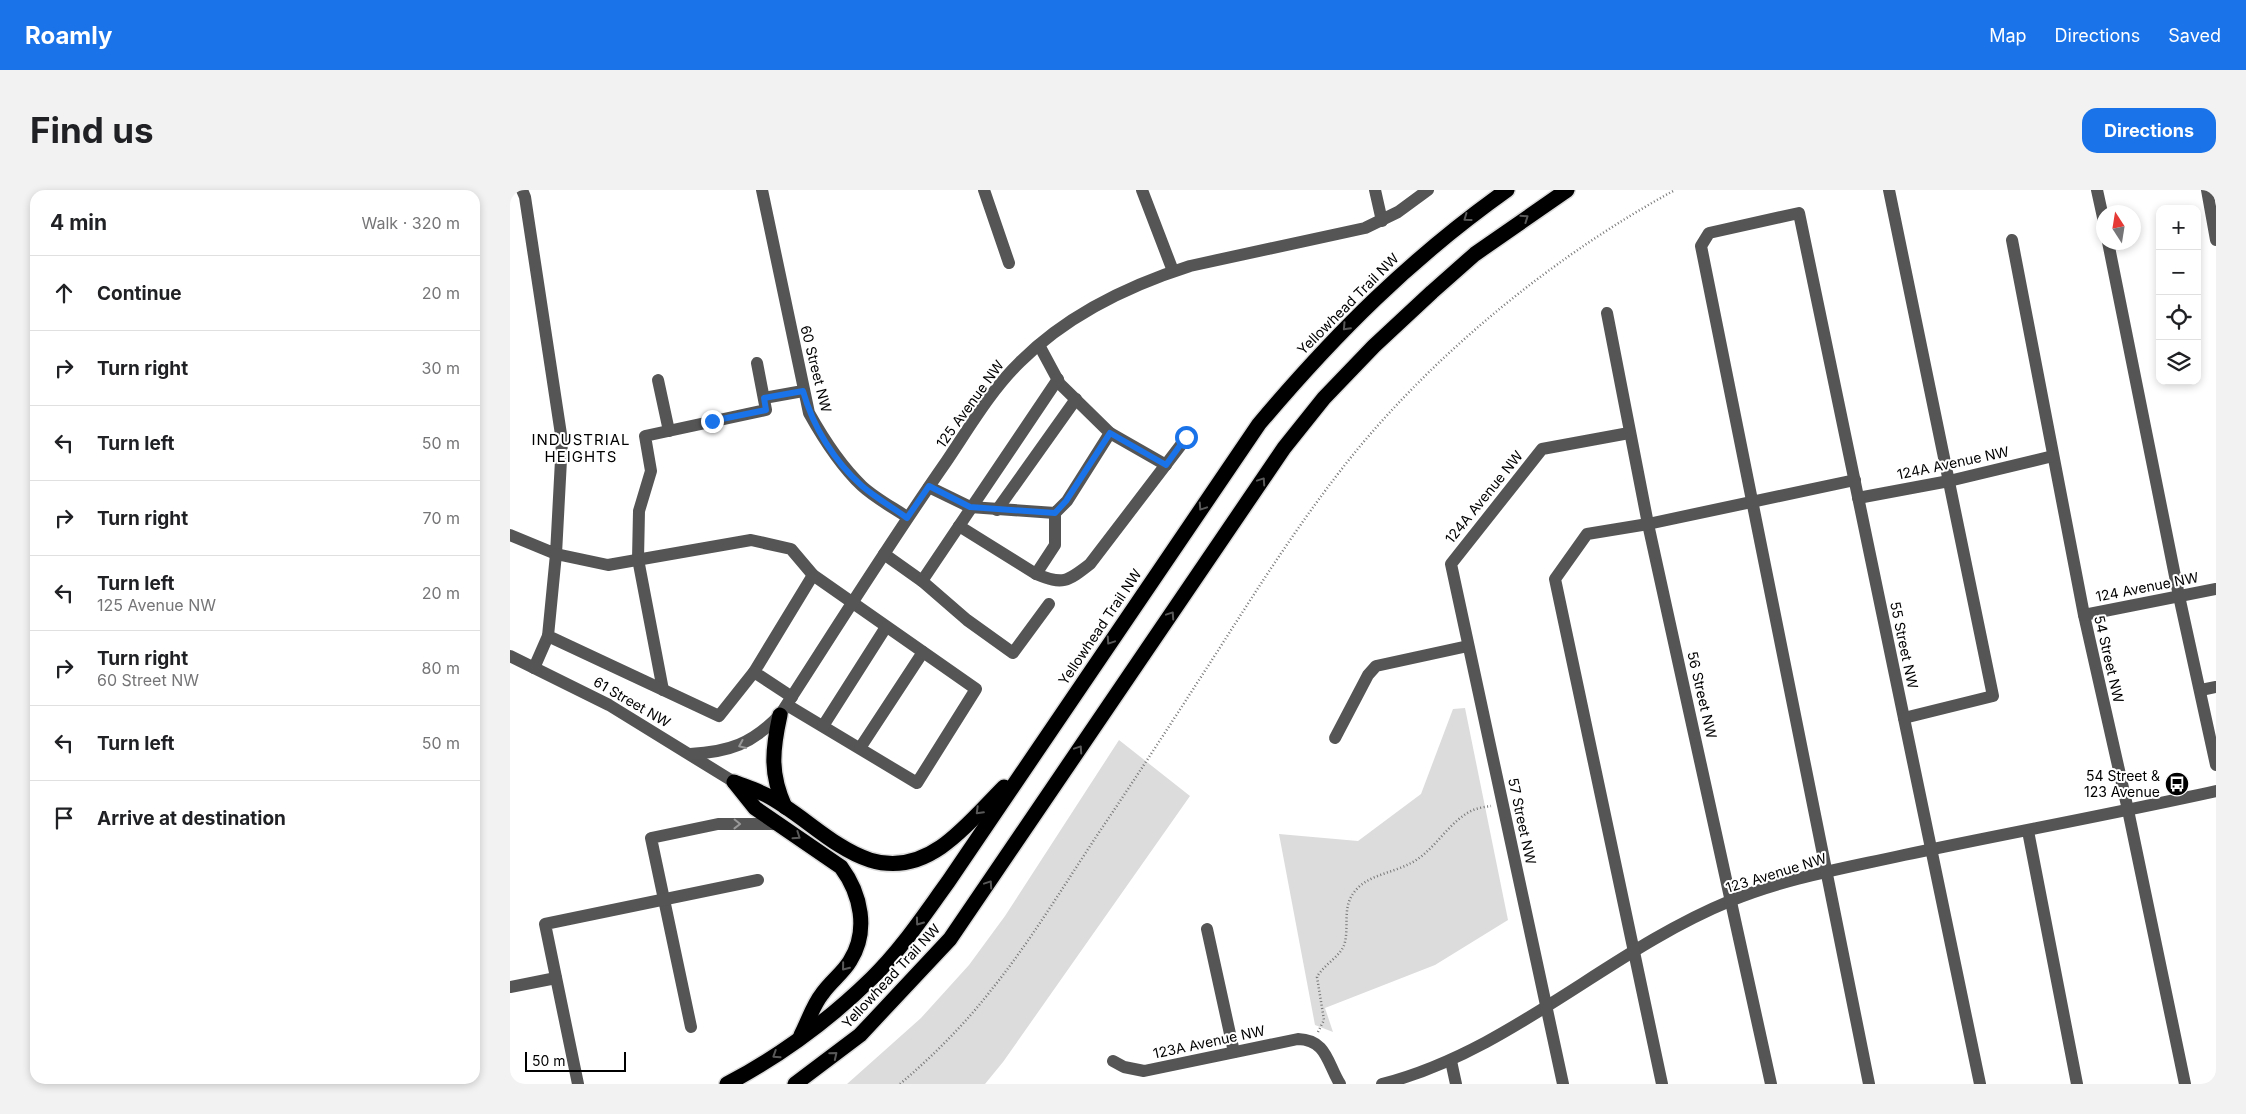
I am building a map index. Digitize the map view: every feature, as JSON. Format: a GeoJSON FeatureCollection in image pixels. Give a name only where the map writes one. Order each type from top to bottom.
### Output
{"type":"FeatureCollection","features":[{"type":"Feature","properties":{"kind":"highway","name":"Yellowhead Trail NW"},"geometry":{"type":"LineString","coordinates":[[727,1084],[753,1070],[799,1040],[873,978],[910,934],[948,882],[1265,416],[1302,373],[1358,314],[1456,226],[1506,190]]}},
{"type":"Feature","properties":{"kind":"highway","name":"Yellowhead Trail NW"},"geometry":{"type":"LineString","coordinates":[[795,1084],[860,1035],[950,939],[1284,448],[1324,398],[1374,346],[1475,254],[1567,190]]}},
{"type":"Feature","properties":{"kind":"highway"},"geometry":{"type":"LineString","coordinates":[[786,706],[773,756],[776,786],[786,809]]}},
{"type":"Feature","properties":{"kind":"highway"},"geometry":{"type":"LineString","coordinates":[[734,782],[766,795],[845,850],[861,858],[882,863],[912,861],[925,856],[952,839],[1026,765]]}},
{"type":"Feature","properties":{"kind":"highway"},"geometry":{"type":"LineString","coordinates":[[734,782],[755,808],[841,867],[849,877],[860,905],[861,924],[858,943],[850,962],[821,995],[799,1040]]}},
{"type":"Feature","properties":{"kind":"street"},"geometry":{"type":"LineString","coordinates":[[522,190],[525,197],[562,441],[556,554],[548,636],[534,668]]}},
{"type":"Feature","properties":{"kind":"street","name":"60 Street NW"},"geometry":{"type":"LineString","coordinates":[[762,190],[809,413],[820,433],[847,471],[864,487],[907,518]]}},
{"type":"Feature","properties":{"kind":"street"},"geometry":{"type":"LineString","coordinates":[[984,190],[1009,263]]}},
{"type":"Feature","properties":{"kind":"street"},"geometry":{"type":"LineString","coordinates":[[1142,190],[1173,271]]}},
{"type":"Feature","properties":{"kind":"street"},"geometry":{"type":"LineString","coordinates":[[1375,190],[1382,221]]}},
{"type":"Feature","properties":{"kind":"street","name":"125 Avenue NW"},"geometry":{"type":"LineString","coordinates":[[690,754],[732,749],[750,741],[768,728],[786,706],[907,518],[997,388],[1020,362],[1039,345],[1068,323],[1113,295],[1141,282],[1173,271],[1365,228],[1382,221],[1428,190]]}},
{"type":"Feature","properties":{"kind":"street"},"geometry":{"type":"LineString","coordinates":[[1888,190],[1993,696],[1904,718]]}},
{"type":"Feature","properties":{"kind":"street"},"geometry":{"type":"LineString","coordinates":[[2097,190],[2100,205]]}},
{"type":"Feature","properties":{"kind":"street"},"geometry":{"type":"LineString","coordinates":[[2206,190],[2216,240]]}},
{"type":"Feature","properties":{"kind":"street","name":"55 Street NW"},"geometry":{"type":"LineString","coordinates":[[1751,502],[1701,246],[1709,233],[1799,213],[1980,1084]]}},
{"type":"Feature","properties":{"kind":"street","name":"54 Street NW"},"geometry":{"type":"LineString","coordinates":[[2012,240],[2084,614],[2128,810],[2184,1084]]}},
{"type":"Feature","properties":{"kind":"street"},"geometry":{"type":"LineString","coordinates":[[2110,250],[2179,596],[2216,765]]}},
{"type":"Feature","properties":{"kind":"street","name":"56 Street NW"},"geometry":{"type":"LineString","coordinates":[[1607,313],[1648,524],[1771,1084]]}},
{"type":"Feature","properties":{"kind":"street"},"geometry":{"type":"LineString","coordinates":[[1039,345],[1058,379],[1110,433],[1166,465]]}},
{"type":"Feature","properties":{"kind":"street"},"geometry":{"type":"LineString","coordinates":[[663,690],[638,559],[639,511],[651,471],[645,436],[766,410],[757,363]]}},
{"type":"Feature","properties":{"kind":"street"},"geometry":{"type":"LineString","coordinates":[[922,581],[970,507],[1058,379]]}},
{"type":"Feature","properties":{"kind":"street"},"geometry":{"type":"LineString","coordinates":[[658,380],[669,431]]}},
{"type":"Feature","properties":{"kind":"street"},"geometry":{"type":"LineString","coordinates":[[764,398],[803,391]]}},
{"type":"Feature","properties":{"kind":"street"},"geometry":{"type":"LineString","coordinates":[[996,510],[1076,398]]}},
{"type":"Feature","properties":{"kind":"street"},"geometry":{"type":"LineString","coordinates":[[1036,574],[1055,545],[1055,513],[1066,501],[1110,433]]}},
{"type":"Feature","properties":{"kind":"street","name":"124A Avenue NW"},"geometry":{"type":"LineString","coordinates":[[1451,564],[1542,449],[1629,433]]}},
{"type":"Feature","properties":{"kind":"street"},"geometry":{"type":"LineString","coordinates":[[959,526],[1036,574],[1055,581],[1071,579],[1090,564],[1186,437]]}},
{"type":"Feature","properties":{"kind":"street","name":"124A Avenue NW"},"geometry":{"type":"LineString","coordinates":[[1858,498],[1949,481],[2053,456]]}},
{"type":"Feature","properties":{"kind":"street"},"geometry":{"type":"LineString","coordinates":[[1662,1084],[1555,579],[1587,534],[1648,524],[1855,480]]}},
{"type":"Feature","properties":{"kind":"street"},"geometry":{"type":"LineString","coordinates":[[929,486],[970,507],[1055,513]]}},
{"type":"Feature","properties":{"kind":"street"},"geometry":{"type":"LineString","coordinates":[[1751,502],[1870,1084]]}},
{"type":"Feature","properties":{"kind":"street"},"geometry":{"type":"LineString","coordinates":[[510,535],[556,554],[608,565],[751,540],[792,549],[813,575],[852,604],[976,688],[917,783],[823,726],[786,706],[754,672]]}},
{"type":"Feature","properties":{"kind":"street"},"geometry":{"type":"LineString","coordinates":[[884,554],[922,581],[967,620],[1013,653],[1049,604]]}},
{"type":"Feature","properties":{"kind":"street","name":"57 Street NW"},"geometry":{"type":"LineString","coordinates":[[1451,564],[1563,1084]]}},
{"type":"Feature","properties":{"kind":"street"},"geometry":{"type":"LineString","coordinates":[[548,636],[718,716],[754,672],[813,575]]}},
{"type":"Feature","properties":{"kind":"street","name":"124 Avenue NW"},"geometry":{"type":"LineString","coordinates":[[2084,614],[2216,589]]}},
{"type":"Feature","properties":{"kind":"street"},"geometry":{"type":"LineString","coordinates":[[823,726],[886,627]]}},
{"type":"Feature","properties":{"kind":"street"},"geometry":{"type":"LineString","coordinates":[[1335,738],[1368,675],[1376,666],[1468,646]]}},
{"type":"Feature","properties":{"kind":"street"},"geometry":{"type":"LineString","coordinates":[[860,748],[923,652]]}},
{"type":"Feature","properties":{"kind":"street","name":"61 Street NW"},"geometry":{"type":"LineString","coordinates":[[510,656],[610,705],[734,782]]}},
{"type":"Feature","properties":{"kind":"street"},"geometry":{"type":"LineString","coordinates":[[2201,690],[2216,687]]}},
{"type":"Feature","properties":{"kind":"street","name":"123 Avenue NW"},"geometry":{"type":"LineString","coordinates":[[1382,1084],[1412,1076],[1451,1061],[1494,1038],[1634,951],[1685,922],[1732,900],[1773,886],[1828,872],[2216,791]]}},
{"type":"Feature","properties":{"kind":"street"},"geometry":{"type":"LineString","coordinates":[[692,1027],[651,838],[718,824],[780,824]]}},
{"type":"Feature","properties":{"kind":"street"},"geometry":{"type":"LineString","coordinates":[[2028,831],[2077,1084]]}},
{"type":"Feature","properties":{"kind":"street"},"geometry":{"type":"LineString","coordinates":[[578,1084],[544,924],[758,880]]}},
{"type":"Feature","properties":{"kind":"street"},"geometry":{"type":"LineString","coordinates":[[1207,929],[1234,1052]]}},
{"type":"Feature","properties":{"kind":"street"},"geometry":{"type":"LineString","coordinates":[[510,987],[556,978]]}},
{"type":"Feature","properties":{"kind":"street","name":"123A Avenue NW"},"geometry":{"type":"LineString","coordinates":[[1113,1061],[1124,1068],[1144,1070],[1298,1039],[1313,1041]]}},
{"type":"Feature","properties":{"kind":"street"},"geometry":{"type":"LineString","coordinates":[[1313,1041],[1324,1052],[1340,1084]]}},
{"type":"Feature","properties":{"kind":"street"},"geometry":{"type":"LineString","coordinates":[[1451,1061],[1456,1084]]}},
{"type":"Feature","properties":{"kind":"path"},"geometry":{"type":"LineString","coordinates":[[900,1084],[947,1041],[994,988],[1316,502],[1353,454],[1388,415],[1472,332],[1514,297],[1586,244],[1675,190]]}},
{"type":"Feature","properties":{"kind":"path"},"geometry":{"type":"LineString","coordinates":[[1313,1041],[1324,1020],[1317,977],[1346,941],[1345,914],[1348,902],[1355,891],[1363,883],[1410,864],[1470,812],[1503,804]]}},
{"type":"Feature","properties":{"kind":"shaded area"},"geometry":{"type":"Polygon","coordinates":[[[1465,708],[1508,920],[1435,965],[1325,1008],[1333,1032],[1315,1025],[1279,834],[1358,841],[1421,794],[1453,709],[1465,708]]]}},
{"type":"Feature","properties":{"kind":"shaded area"},"geometry":{"type":"Polygon","coordinates":[[[1119,740],[1190,796],[1003,1062],[985,1084],[847,1084],[921,1018],[969,965],[1005,916],[1119,740]]]}},
{"type":"Feature","properties":{"kind":"place","name":"54 Street & 123 Avenue"},"geometry":{"type":"Point","coordinates":[2177,784]}},
{"type":"Feature","properties":{"kind":"district","name":"INDUSTRIAL HEIGHTS"},"geometry":{"type":"Point","coordinates":[581,448]}},
{"type":"Feature","properties":{"kind":"route"},"geometry":{"type":"LineString","coordinates":[[712,421],[766,410],[764,398],[803,391],[809,413],[820,433],[847,471],[864,487],[907,518],[929,486],[970,507],[1055,513],[1066,501],[1088,464],[1110,433],[1166,465],[1186,437]]}}]}
